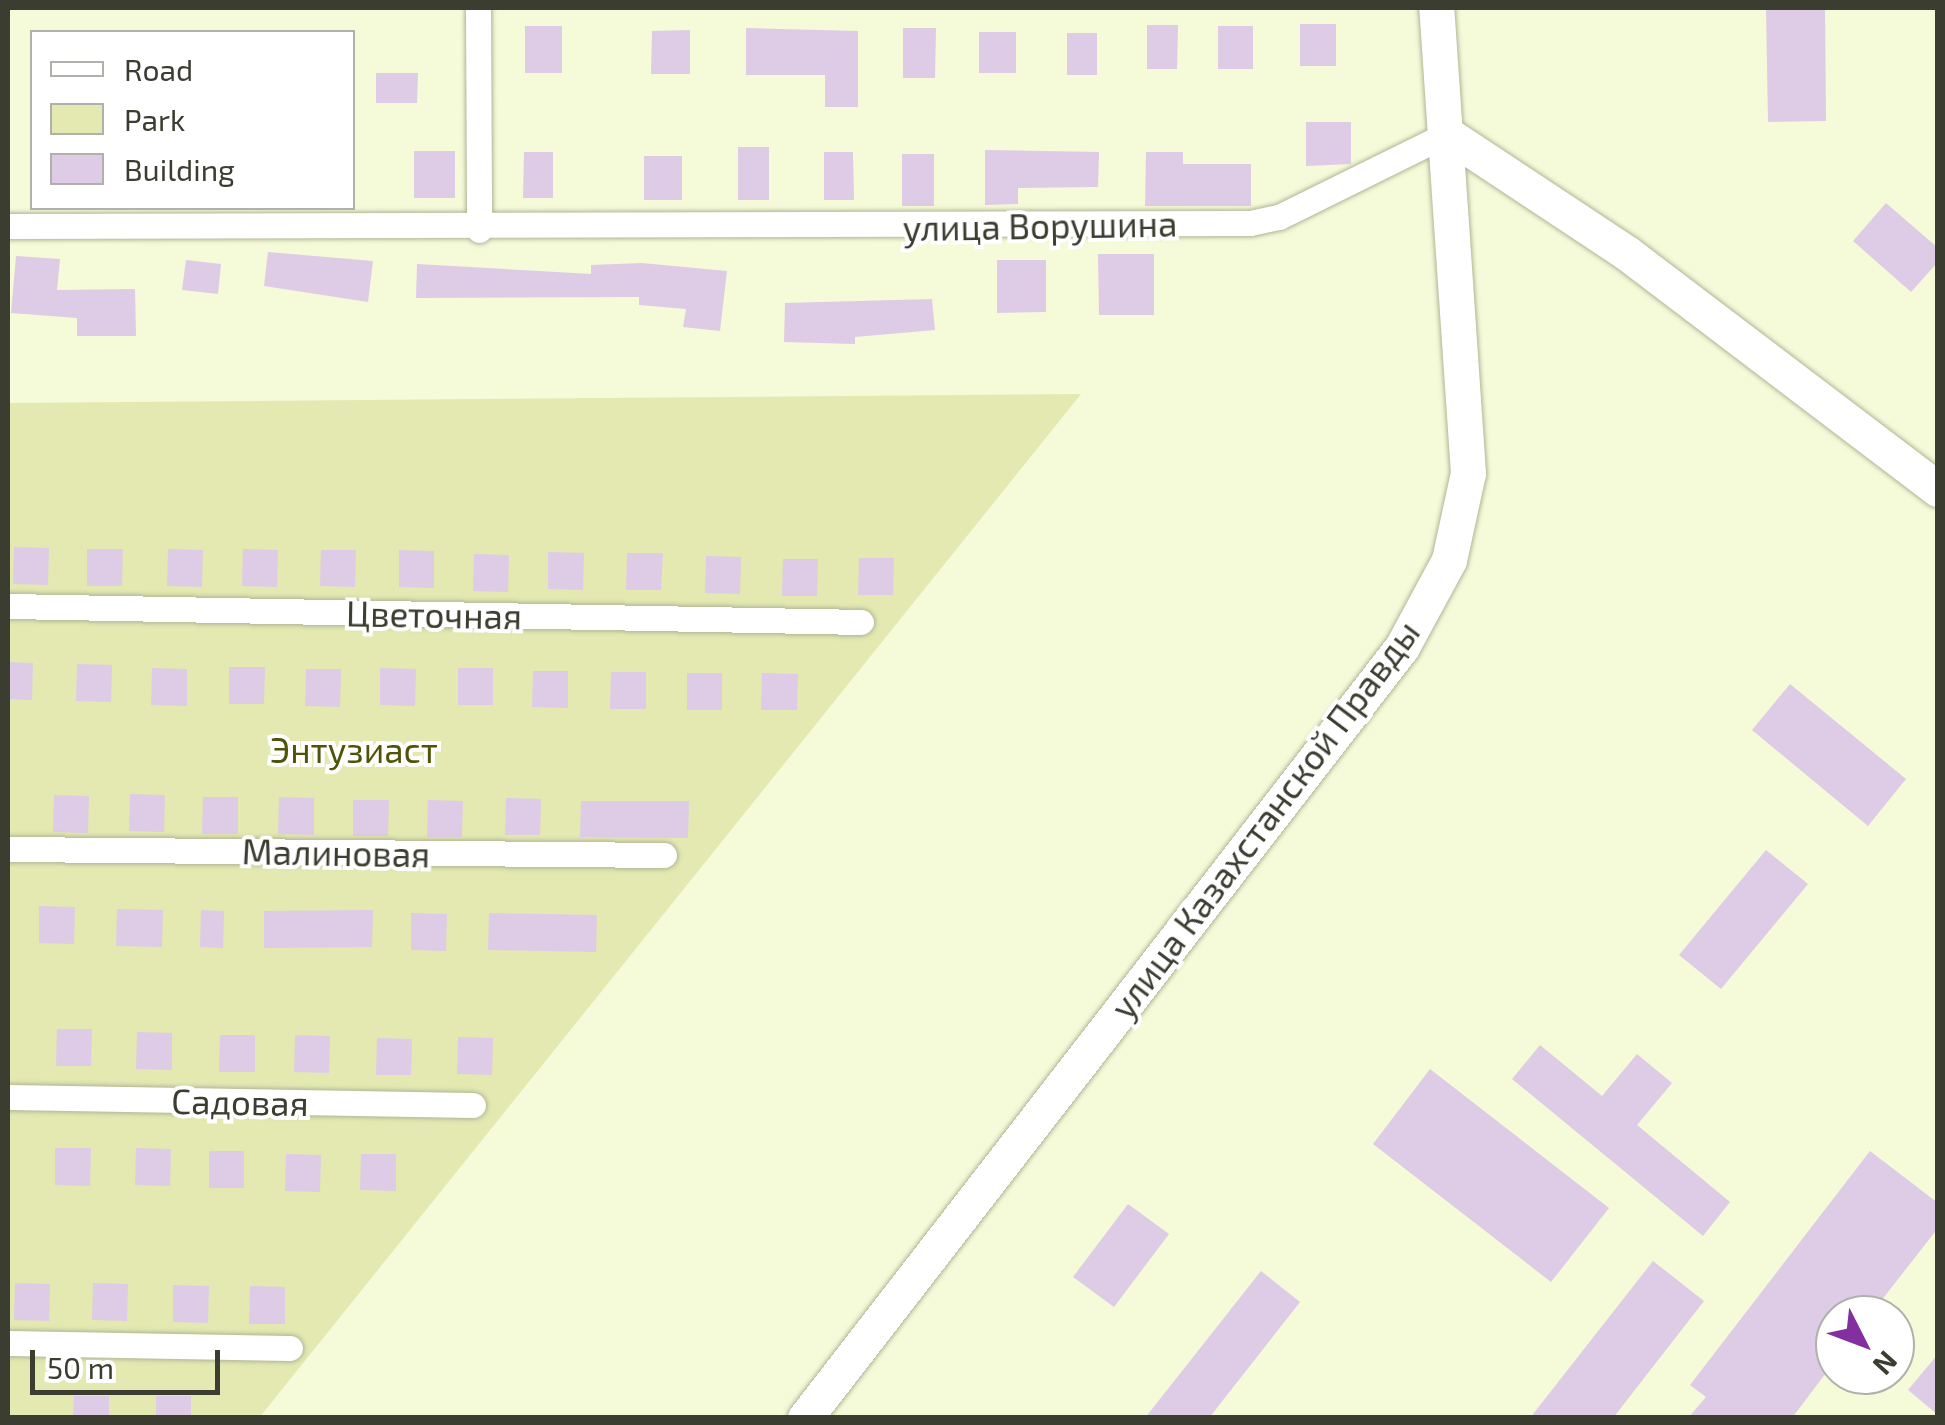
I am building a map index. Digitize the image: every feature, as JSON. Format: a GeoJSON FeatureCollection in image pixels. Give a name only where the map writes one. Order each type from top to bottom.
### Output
{"type":"FeatureCollection","features":[{"type":"Feature","properties":{"kind":"street"},"geometry":{"type":"LineString","coordinates":[[478,8],[478,230]]}},
{"type":"Feature","properties":{"kind":"street"},"geometry":{"type":"LineString","coordinates":[[1414,8],[1436,8]]}},
{"type":"Feature","properties":{"kind":"street","name":"улица Казахстанской Правды"},"geometry":{"type":"LineString","coordinates":[[805,1418],[1402,647],[1448,560],[1468,473],[1436,8]]}},
{"type":"Feature","properties":{"kind":"street"},"geometry":{"type":"LineString","coordinates":[[1447,134],[1628,254],[1938,489]]}},
{"type":"Feature","properties":{"kind":"street","name":"улица Ворушина"},"geometry":{"type":"LineString","coordinates":[[8,226],[478,230],[1250,223],[1279,218],[1447,134]]}},
{"type":"Feature","properties":{"kind":"street","name":"Цветочная"},"geometry":{"type":"LineString","coordinates":[[8,606],[861,622]]}},
{"type":"Feature","properties":{"kind":"street","name":"Малиновая"},"geometry":{"type":"LineString","coordinates":[[8,848],[664,855]]}},
{"type":"Feature","properties":{"kind":"street","name":"Садовая"},"geometry":{"type":"LineString","coordinates":[[8,1096],[473,1105]]}},
{"type":"Feature","properties":{"kind":"street"},"geometry":{"type":"LineString","coordinates":[[8,1343],[290,1348]]}},
{"type":"Feature","properties":{"kind":"green space","name":"Энтузиаст"},"geometry":{"type":"Polygon","coordinates":[[[1081,394],[259,1418],[8,1417],[8,403],[1081,394]]]}},
{"type":"Feature","properties":{"kind":"building"},"geometry":{"type":"Polygon","coordinates":[[[1766,8],[1825,8],[1826,121],[1768,122],[1766,8]]]}},
{"type":"Feature","properties":{"kind":"building"},"geometry":{"type":"Polygon","coordinates":[[[1300,24],[1336,24],[1336,66],[1300,66],[1300,24]]]}},
{"type":"Feature","properties":{"kind":"building"},"geometry":{"type":"Polygon","coordinates":[[[1147,25],[1178,25],[1177,69],[1147,69],[1147,25]]]}},
{"type":"Feature","properties":{"kind":"building"},"geometry":{"type":"Polygon","coordinates":[[[525,26],[562,26],[562,73],[525,73],[525,26]]]}},
{"type":"Feature","properties":{"kind":"building"},"geometry":{"type":"Polygon","coordinates":[[[1218,26],[1253,26],[1253,69],[1218,69],[1218,26]]]}},
{"type":"Feature","properties":{"kind":"building"},"geometry":{"type":"Polygon","coordinates":[[[746,28],[858,31],[858,107],[825,107],[825,75],[746,75],[746,28]]]}},
{"type":"Feature","properties":{"kind":"building"},"geometry":{"type":"Polygon","coordinates":[[[903,28],[936,28],[935,78],[903,78],[903,28]]]}},
{"type":"Feature","properties":{"kind":"building"},"geometry":{"type":"Polygon","coordinates":[[[690,30],[690,74],[651,74],[652,31],[690,30]]]}},
{"type":"Feature","properties":{"kind":"building"},"geometry":{"type":"Polygon","coordinates":[[[979,32],[1016,32],[1016,73],[979,73],[979,32]]]}},
{"type":"Feature","properties":{"kind":"building"},"geometry":{"type":"Polygon","coordinates":[[[1067,33],[1097,33],[1097,75],[1067,75],[1067,33]]]}},
{"type":"Feature","properties":{"kind":"building"},"geometry":{"type":"Polygon","coordinates":[[[376,73],[418,73],[417,103],[376,103],[376,73]]]}},
{"type":"Feature","properties":{"kind":"building"},"geometry":{"type":"Polygon","coordinates":[[[1306,122],[1351,122],[1351,164],[1306,166],[1306,122]]]}},
{"type":"Feature","properties":{"kind":"building"},"geometry":{"type":"Polygon","coordinates":[[[738,147],[769,147],[769,200],[738,200],[738,147]]]}},
{"type":"Feature","properties":{"kind":"building"},"geometry":{"type":"Polygon","coordinates":[[[985,150],[1099,152],[1098,187],[1018,188],[1018,204],[985,205],[985,150]]]}},
{"type":"Feature","properties":{"kind":"building"},"geometry":{"type":"Polygon","coordinates":[[[414,151],[455,151],[455,198],[414,198],[414,151]]]}},
{"type":"Feature","properties":{"kind":"building"},"geometry":{"type":"Polygon","coordinates":[[[524,152],[553,152],[553,198],[523,198],[524,152]]]}},
{"type":"Feature","properties":{"kind":"building"},"geometry":{"type":"Polygon","coordinates":[[[824,152],[853,152],[854,200],[824,200],[824,152]]]}},
{"type":"Feature","properties":{"kind":"building"},"geometry":{"type":"Polygon","coordinates":[[[1146,152],[1183,152],[1183,164],[1251,164],[1251,206],[1145,206],[1146,152]]]}},
{"type":"Feature","properties":{"kind":"building"},"geometry":{"type":"Polygon","coordinates":[[[902,154],[934,154],[934,206],[902,206],[902,154]]]}},
{"type":"Feature","properties":{"kind":"building"},"geometry":{"type":"Polygon","coordinates":[[[644,156],[682,156],[682,200],[644,200],[644,156]]]}},
{"type":"Feature","properties":{"kind":"building"},"geometry":{"type":"Polygon","coordinates":[[[1886,203],[1938,248],[1938,262],[1911,292],[1853,241],[1886,203]]]}},
{"type":"Feature","properties":{"kind":"building"},"geometry":{"type":"Polygon","coordinates":[[[268,252],[373,261],[368,302],[264,286],[268,252]]]}},
{"type":"Feature","properties":{"kind":"building"},"geometry":{"type":"Polygon","coordinates":[[[1098,254],[1154,254],[1154,315],[1099,315],[1098,254]]]}},
{"type":"Feature","properties":{"kind":"building"},"geometry":{"type":"Polygon","coordinates":[[[16,256],[60,259],[57,290],[135,289],[136,336],[77,336],[77,318],[11,313],[16,256]]]}},
{"type":"Feature","properties":{"kind":"building"},"geometry":{"type":"Polygon","coordinates":[[[186,260],[221,264],[218,294],[182,290],[186,260]]]}},
{"type":"Feature","properties":{"kind":"building"},"geometry":{"type":"Polygon","coordinates":[[[997,260],[1046,260],[1046,312],[997,313],[997,260]]]}},
{"type":"Feature","properties":{"kind":"building"},"geometry":{"type":"Polygon","coordinates":[[[642,263],[727,271],[720,331],[683,327],[686,309],[639,305],[639,297],[416,298],[417,264],[591,274],[591,265],[642,263]]]}},
{"type":"Feature","properties":{"kind":"building"},"geometry":{"type":"Polygon","coordinates":[[[932,299],[935,330],[855,337],[855,344],[784,342],[785,303],[932,299]]]}},
{"type":"Feature","properties":{"kind":"building"},"geometry":{"type":"Polygon","coordinates":[[[14,547],[49,548],[48,585],[13,584],[14,547]]]}},
{"type":"Feature","properties":{"kind":"building"},"geometry":{"type":"Polygon","coordinates":[[[87,549],[123,549],[122,586],[87,586],[87,549]]]}},
{"type":"Feature","properties":{"kind":"building"},"geometry":{"type":"Polygon","coordinates":[[[168,549],[203,550],[202,587],[167,586],[168,549]]]}},
{"type":"Feature","properties":{"kind":"building"},"geometry":{"type":"Polygon","coordinates":[[[243,549],[278,550],[277,587],[242,586],[243,549]]]}},
{"type":"Feature","properties":{"kind":"building"},"geometry":{"type":"Polygon","coordinates":[[[321,550],[356,550],[355,587],[320,586],[321,550]]]}},
{"type":"Feature","properties":{"kind":"building"},"geometry":{"type":"Polygon","coordinates":[[[399,550],[434,551],[434,588],[399,587],[399,550]]]}},
{"type":"Feature","properties":{"kind":"building"},"geometry":{"type":"Polygon","coordinates":[[[548,552],[584,553],[583,590],[548,589],[548,552]]]}},
{"type":"Feature","properties":{"kind":"building"},"geometry":{"type":"Polygon","coordinates":[[[627,553],[663,553],[661,590],[626,590],[627,553]]]}},
{"type":"Feature","properties":{"kind":"building"},"geometry":{"type":"Polygon","coordinates":[[[474,554],[509,555],[508,592],[473,591],[474,554]]]}},
{"type":"Feature","properties":{"kind":"building"},"geometry":{"type":"Polygon","coordinates":[[[706,556],[741,557],[740,594],[705,593],[706,556]]]}},
{"type":"Feature","properties":{"kind":"building"},"geometry":{"type":"Polygon","coordinates":[[[859,558],[894,558],[893,595],[858,595],[859,558]]]}},
{"type":"Feature","properties":{"kind":"building"},"geometry":{"type":"Polygon","coordinates":[[[783,559],[818,559],[817,596],[782,596],[783,559]]]}},
{"type":"Feature","properties":{"kind":"building"},"geometry":{"type":"Polygon","coordinates":[[[8,662],[33,663],[32,700],[8,699],[8,662]]]}},
{"type":"Feature","properties":{"kind":"building"},"geometry":{"type":"Polygon","coordinates":[[[77,664],[112,665],[111,702],[76,701],[77,664]]]}},
{"type":"Feature","properties":{"kind":"building"},"geometry":{"type":"Polygon","coordinates":[[[229,667],[265,667],[264,704],[229,704],[229,667]]]}},
{"type":"Feature","properties":{"kind":"building"},"geometry":{"type":"Polygon","coordinates":[[[152,668],[187,669],[187,706],[151,705],[152,668]]]}},
{"type":"Feature","properties":{"kind":"building"},"geometry":{"type":"Polygon","coordinates":[[[380,668],[416,669],[415,706],[380,705],[380,668]]]}},
{"type":"Feature","properties":{"kind":"building"},"geometry":{"type":"Polygon","coordinates":[[[458,668],[493,668],[493,705],[458,705],[458,668]]]}},
{"type":"Feature","properties":{"kind":"building"},"geometry":{"type":"Polygon","coordinates":[[[306,669],[341,669],[340,707],[305,706],[306,669]]]}},
{"type":"Feature","properties":{"kind":"building"},"geometry":{"type":"Polygon","coordinates":[[[533,671],[568,671],[568,708],[532,707],[533,671]]]}},
{"type":"Feature","properties":{"kind":"building"},"geometry":{"type":"Polygon","coordinates":[[[611,672],[646,672],[646,709],[610,709],[611,672]]]}},
{"type":"Feature","properties":{"kind":"building"},"geometry":{"type":"Polygon","coordinates":[[[687,673],[722,673],[722,710],[687,710],[687,673]]]}},
{"type":"Feature","properties":{"kind":"building"},"geometry":{"type":"Polygon","coordinates":[[[762,673],[798,674],[797,710],[761,710],[762,673]]]}},
{"type":"Feature","properties":{"kind":"building"},"geometry":{"type":"Polygon","coordinates":[[[1790,684],[1906,779],[1868,826],[1752,730],[1790,684]]]}},
{"type":"Feature","properties":{"kind":"building"},"geometry":{"type":"Polygon","coordinates":[[[130,794],[165,795],[164,832],[129,831],[130,794]]]}},
{"type":"Feature","properties":{"kind":"building"},"geometry":{"type":"Polygon","coordinates":[[[54,795],[89,796],[88,833],[53,832],[54,795]]]}},
{"type":"Feature","properties":{"kind":"building"},"geometry":{"type":"Polygon","coordinates":[[[203,797],[238,797],[238,834],[202,834],[203,797]]]}},
{"type":"Feature","properties":{"kind":"building"},"geometry":{"type":"Polygon","coordinates":[[[279,797],[314,798],[314,835],[278,834],[279,797]]]}},
{"type":"Feature","properties":{"kind":"building"},"geometry":{"type":"Polygon","coordinates":[[[506,798],[541,799],[540,835],[505,835],[506,798]]]}},
{"type":"Feature","properties":{"kind":"building"},"geometry":{"type":"Polygon","coordinates":[[[353,800],[389,800],[388,836],[353,836],[353,800]]]}},
{"type":"Feature","properties":{"kind":"building"},"geometry":{"type":"Polygon","coordinates":[[[428,800],[463,801],[462,837],[427,837],[428,800]]]}},
{"type":"Feature","properties":{"kind":"building"},"geometry":{"type":"Polygon","coordinates":[[[581,801],[689,801],[688,838],[580,837],[581,801]]]}},
{"type":"Feature","properties":{"kind":"building"},"geometry":{"type":"Polygon","coordinates":[[[1766,850],[1808,884],[1721,989],[1679,955],[1766,850]]]}},
{"type":"Feature","properties":{"kind":"building"},"geometry":{"type":"Polygon","coordinates":[[[39,906],[75,907],[74,944],[39,943],[39,906]]]}},
{"type":"Feature","properties":{"kind":"building"},"geometry":{"type":"Polygon","coordinates":[[[117,909],[163,910],[162,947],[116,946],[117,909]]]}},
{"type":"Feature","properties":{"kind":"building"},"geometry":{"type":"Polygon","coordinates":[[[201,910],[224,911],[223,948],[200,947],[201,910]]]}},
{"type":"Feature","properties":{"kind":"building"},"geometry":{"type":"Polygon","coordinates":[[[373,910],[372,947],[264,948],[264,911],[373,910]]]}},
{"type":"Feature","properties":{"kind":"building"},"geometry":{"type":"Polygon","coordinates":[[[411,913],[447,914],[446,951],[411,950],[411,913]]]}},
{"type":"Feature","properties":{"kind":"building"},"geometry":{"type":"Polygon","coordinates":[[[489,913],[597,915],[596,952],[488,950],[489,913]]]}},
{"type":"Feature","properties":{"kind":"building"},"geometry":{"type":"Polygon","coordinates":[[[57,1029],[92,1029],[91,1066],[56,1066],[57,1029]]]}},
{"type":"Feature","properties":{"kind":"building"},"geometry":{"type":"Polygon","coordinates":[[[137,1032],[172,1033],[172,1070],[136,1069],[137,1032]]]}},
{"type":"Feature","properties":{"kind":"building"},"geometry":{"type":"Polygon","coordinates":[[[220,1035],[255,1035],[255,1072],[219,1072],[220,1035]]]}},
{"type":"Feature","properties":{"kind":"building"},"geometry":{"type":"Polygon","coordinates":[[[295,1035],[330,1036],[329,1073],[294,1072],[295,1035]]]}},
{"type":"Feature","properties":{"kind":"building"},"geometry":{"type":"Polygon","coordinates":[[[458,1037],[493,1038],[492,1075],[457,1074],[458,1037]]]}},
{"type":"Feature","properties":{"kind":"building"},"geometry":{"type":"Polygon","coordinates":[[[377,1038],[412,1039],[411,1075],[376,1075],[377,1038]]]}},
{"type":"Feature","properties":{"kind":"building"},"geometry":{"type":"Polygon","coordinates":[[[1540,1045],[1602,1096],[1637,1054],[1672,1083],[1637,1125],[1730,1202],[1703,1236],[1512,1079],[1540,1045]]]}},
{"type":"Feature","properties":{"kind":"building"},"geometry":{"type":"Polygon","coordinates":[[[1430,1069],[1609,1208],[1551,1282],[1373,1144],[1430,1069]]]}},
{"type":"Feature","properties":{"kind":"building"},"geometry":{"type":"Polygon","coordinates":[[[55,1148],[91,1148],[90,1186],[55,1185],[55,1148]]]}},
{"type":"Feature","properties":{"kind":"building"},"geometry":{"type":"Polygon","coordinates":[[[136,1148],[171,1149],[170,1186],[135,1185],[136,1148]]]}},
{"type":"Feature","properties":{"kind":"building"},"geometry":{"type":"Polygon","coordinates":[[[209,1151],[244,1151],[244,1188],[209,1188],[209,1151]]]}},
{"type":"Feature","properties":{"kind":"building"},"geometry":{"type":"Polygon","coordinates":[[[1870,1151],[1938,1203],[1938,1228],[1886,1295],[1815,1295],[1815,1388],[1792,1418],[1688,1418],[1706,1397],[1690,1385],[1870,1151]]]}},
{"type":"Feature","properties":{"kind":"building"},"geometry":{"type":"Polygon","coordinates":[[[286,1154],[321,1155],[320,1192],[285,1191],[286,1154]]]}},
{"type":"Feature","properties":{"kind":"building"},"geometry":{"type":"Polygon","coordinates":[[[361,1154],[396,1154],[396,1191],[360,1190],[361,1154]]]}},
{"type":"Feature","properties":{"kind":"building"},"geometry":{"type":"Polygon","coordinates":[[[1128,1204],[1169,1234],[1114,1307],[1073,1277],[1128,1204]]]}},
{"type":"Feature","properties":{"kind":"building"},"geometry":{"type":"Polygon","coordinates":[[[1653,1261],[1704,1301],[1613,1418],[1530,1418],[1653,1261]]]}},
{"type":"Feature","properties":{"kind":"building"},"geometry":{"type":"Polygon","coordinates":[[[1261,1271],[1300,1302],[1209,1418],[1145,1418],[1261,1271]]]}},
{"type":"Feature","properties":{"kind":"building"},"geometry":{"type":"Polygon","coordinates":[[[15,1283],[50,1284],[49,1321],[14,1320],[15,1283]]]}},
{"type":"Feature","properties":{"kind":"building"},"geometry":{"type":"Polygon","coordinates":[[[93,1283],[128,1284],[127,1321],[92,1320],[93,1283]]]}},
{"type":"Feature","properties":{"kind":"building"},"geometry":{"type":"Polygon","coordinates":[[[173,1285],[209,1286],[208,1323],[173,1322],[173,1285]]]}},
{"type":"Feature","properties":{"kind":"building"},"geometry":{"type":"Polygon","coordinates":[[[250,1286],[285,1287],[285,1324],[249,1324],[250,1286]]]}},
{"type":"Feature","properties":{"kind":"building"},"geometry":{"type":"Polygon","coordinates":[[[1938,1354],[1938,1415],[1914,1395],[1915,1382],[1938,1354]]]}},
{"type":"Feature","properties":{"kind":"building"},"geometry":{"type":"Polygon","coordinates":[[[74,1396],[109,1396],[109,1418],[73,1418],[74,1396]]]}},
{"type":"Feature","properties":{"kind":"building"},"geometry":{"type":"Polygon","coordinates":[[[156,1396],[191,1396],[191,1418],[156,1418],[156,1396]]]}}]}
